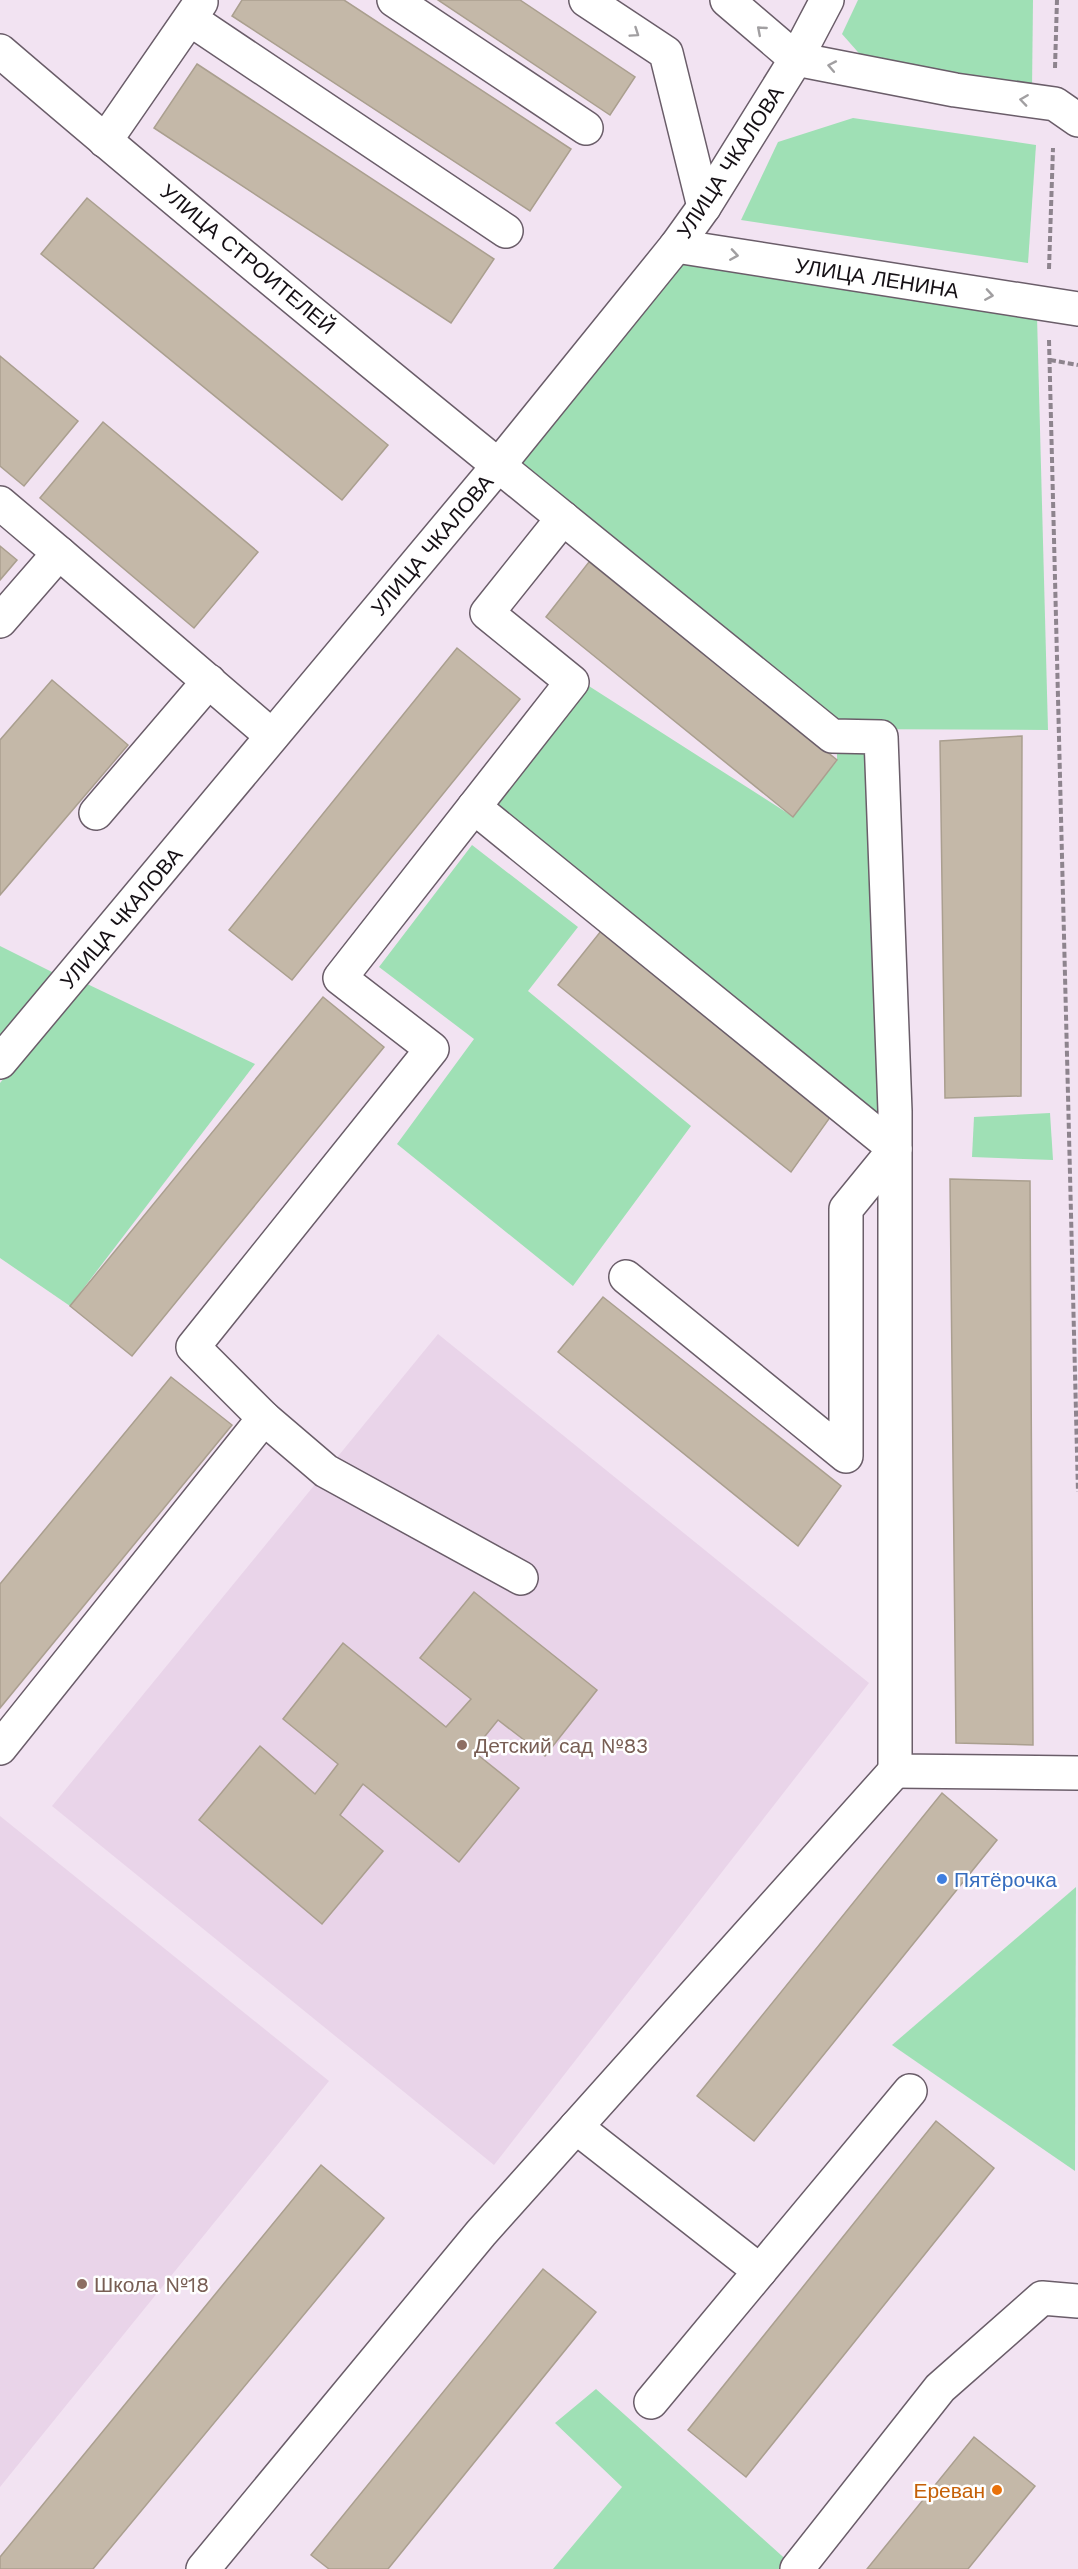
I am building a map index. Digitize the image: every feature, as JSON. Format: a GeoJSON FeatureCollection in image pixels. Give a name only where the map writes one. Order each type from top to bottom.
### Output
{"type":"FeatureCollection","features":[{"type":"Feature","properties":{"kind":"street"},"geometry":{"type":"LineString","coordinates":[[394,0],[586,128]]}},
{"type":"Feature","properties":{"kind":"street"},"geometry":{"type":"LineString","coordinates":[[586,0],[666,53],[704,207]]}},
{"type":"Feature","properties":{"kind":"street"},"geometry":{"type":"LineString","coordinates":[[727,0],[795,59],[1066,112]]}},
{"type":"Feature","properties":{"kind":"street","name":"УЛИЦА ЧКАЛОВА"},"geometry":{"type":"LineString","coordinates":[[0,1062],[498,466],[676,246],[704,207],[795,59],[827,0]]}},
{"type":"Feature","properties":{"kind":"street"},"geometry":{"type":"LineString","coordinates":[[105,141],[196,9],[506,231]]}},
{"type":"Feature","properties":{"kind":"street","name":"УЛИЦА СТРОИТЕЛЕЙ"},"geometry":{"type":"LineString","coordinates":[[0,51],[105,141],[498,466],[832,736],[881,737],[895,1149]]}},
{"type":"Feature","properties":{"kind":"street","name":"УЛИЦА ЛЕНИНА"},"geometry":{"type":"LineString","coordinates":[[676,246],[1063,307]]}},
{"type":"Feature","properties":{"kind":"street"},"geometry":{"type":"LineString","coordinates":[[0,503],[272,736]]}},
{"type":"Feature","properties":{"kind":"street"},"geometry":{"type":"LineString","coordinates":[[521,1578],[326,1471],[264,1418],[193,1347],[432,1049],[340,978],[572,682],[487,613],[563,518]]}},
{"type":"Feature","properties":{"kind":"street"},"geometry":{"type":"LineString","coordinates":[[0,621],[59,553]]}},
{"type":"Feature","properties":{"kind":"street"},"geometry":{"type":"LineString","coordinates":[[96,813],[209,681]]}},
{"type":"Feature","properties":{"kind":"street"},"geometry":{"type":"LineString","coordinates":[[474,807],[895,1149]]}},
{"type":"Feature","properties":{"kind":"street"},"geometry":{"type":"LineString","coordinates":[[626,1277],[846,1456],[846,1209],[895,1149]]}},
{"type":"Feature","properties":{"kind":"street"},"geometry":{"type":"LineString","coordinates":[[203,2569],[481,2233],[895,1771],[895,1149]]}},
{"type":"Feature","properties":{"kind":"street"},"geometry":{"type":"LineString","coordinates":[[0,1748],[264,1418]]}},
{"type":"Feature","properties":{"kind":"street"},"geometry":{"type":"LineString","coordinates":[[895,1771],[1078,1773]]}},
{"type":"Feature","properties":{"kind":"street"},"geometry":{"type":"LineString","coordinates":[[651,2402],[910,2091]]}},
{"type":"Feature","properties":{"kind":"street"},"geometry":{"type":"LineString","coordinates":[[576,2127],[760,2271]]}},
{"type":"Feature","properties":{"kind":"street"},"geometry":{"type":"LineString","coordinates":[[796,2569],[940,2388],[1042,2298],[1078,2301]]}},
{"type":"Feature","properties":{"kind":"path"},"geometry":{"type":"LineString","coordinates":[[1057,0],[1066,112],[1063,307],[1050,360],[1078,1492]]}},
{"type":"Feature","properties":{"kind":"path"},"geometry":{"type":"LineString","coordinates":[[1050,360],[1078,365]]}},
{"type":"Feature","properties":{"kind":"shaded area","name":"Детский сад №83"},"geometry":{"type":"Polygon","coordinates":[[[438,1334],[869,1683],[494,2165],[52,1806],[438,1334]]]}},
{"type":"Feature","properties":{"kind":"shaded area","name":"Школа №18"},"geometry":{"type":"Polygon","coordinates":[[[0,1816],[329,2081],[0,2487],[0,1816]]]}},
{"type":"Feature","properties":{"kind":"green space"},"geometry":{"type":"Polygon","coordinates":[[[858,0],[1033,0],[1032,89],[872,68],[842,34],[858,0]]]}},
{"type":"Feature","properties":{"kind":"green space"},"geometry":{"type":"Polygon","coordinates":[[[853,118],[1036,145],[1028,263],[741,220],[778,142],[853,118]]]}},
{"type":"Feature","properties":{"kind":"green space"},"geometry":{"type":"Polygon","coordinates":[[[681,260],[1037,316],[1048,730],[835,729],[513,468],[681,260]]]}},
{"type":"Feature","properties":{"kind":"green space"},"geometry":{"type":"Polygon","coordinates":[[[581,681],[792,816],[837,761],[837,742],[875,742],[889,1136],[483,807],[581,681]]]}},
{"type":"Feature","properties":{"kind":"green space"},"geometry":{"type":"Polygon","coordinates":[[[472,845],[578,927],[528,991],[691,1126],[573,1286],[397,1144],[474,1039],[379,967],[472,845]]]}},
{"type":"Feature","properties":{"kind":"green space"},"geometry":{"type":"Polygon","coordinates":[[[0,946],[56,974],[0,1042],[0,946]]]}},
{"type":"Feature","properties":{"kind":"green space"},"geometry":{"type":"Polygon","coordinates":[[[83,982],[255,1064],[70,1306],[0,1258],[0,1083],[83,982]]]}},
{"type":"Feature","properties":{"kind":"green space"},"geometry":{"type":"Polygon","coordinates":[[[1050,1113],[1053,1160],[972,1157],[974,1117],[1050,1113]]]}},
{"type":"Feature","properties":{"kind":"green space"},"geometry":{"type":"Polygon","coordinates":[[[1076,1887],[1075,2171],[892,2045],[1076,1887]]]}},
{"type":"Feature","properties":{"kind":"green space"},"geometry":{"type":"Polygon","coordinates":[[[596,2389],[791,2564],[787,2569],[553,2569],[622,2487],[555,2423],[596,2389]]]}},
{"type":"Feature","properties":{"kind":"building"},"geometry":{"type":"Polygon","coordinates":[[[242,0],[344,0],[571,149],[530,211],[232,16],[242,0]]]}},
{"type":"Feature","properties":{"kind":"building"},"geometry":{"type":"Polygon","coordinates":[[[438,0],[520,0],[635,77],[610,115],[438,0]]]}},
{"type":"Feature","properties":{"kind":"building"},"geometry":{"type":"Polygon","coordinates":[[[197,64],[494,259],[451,323],[154,128],[197,64]]]}},
{"type":"Feature","properties":{"kind":"building"},"geometry":{"type":"Polygon","coordinates":[[[87,198],[388,445],[342,500],[41,254],[87,198]]]}},
{"type":"Feature","properties":{"kind":"building"},"geometry":{"type":"Polygon","coordinates":[[[0,356],[78,421],[24,486],[0,466],[0,356]]]}},
{"type":"Feature","properties":{"kind":"building"},"geometry":{"type":"Polygon","coordinates":[[[103,422],[258,552],[194,628],[40,498],[103,422]]]}},
{"type":"Feature","properties":{"kind":"building"},"geometry":{"type":"Polygon","coordinates":[[[0,546],[17,560],[0,580],[0,546]]]}},
{"type":"Feature","properties":{"kind":"building"},"geometry":{"type":"Polygon","coordinates":[[[589,562],[837,760],[793,817],[546,617],[589,562]]]}},
{"type":"Feature","properties":{"kind":"building"},"geometry":{"type":"Polygon","coordinates":[[[457,648],[520,699],[292,980],[229,930],[457,648]]]}},
{"type":"Feature","properties":{"kind":"building"},"geometry":{"type":"Polygon","coordinates":[[[52,680],[128,745],[0,895],[0,740],[52,680]]]}},
{"type":"Feature","properties":{"kind":"building"},"geometry":{"type":"Polygon","coordinates":[[[1022,736],[1021,1096],[945,1098],[940,741],[1022,736]]]}},
{"type":"Feature","properties":{"kind":"building"},"geometry":{"type":"Polygon","coordinates":[[[601,931],[831,1116],[791,1172],[558,985],[601,931]]]}},
{"type":"Feature","properties":{"kind":"building"},"geometry":{"type":"Polygon","coordinates":[[[323,997],[384,1047],[132,1356],[70,1306],[323,997]]]}},
{"type":"Feature","properties":{"kind":"building"},"geometry":{"type":"Polygon","coordinates":[[[950,1179],[1030,1181],[1033,1745],[956,1743],[950,1179]]]}},
{"type":"Feature","properties":{"kind":"building"},"geometry":{"type":"Polygon","coordinates":[[[603,1297],[841,1486],[798,1546],[558,1352],[603,1297]]]}},
{"type":"Feature","properties":{"kind":"building"},"geometry":{"type":"Polygon","coordinates":[[[171,1377],[232,1425],[0,1708],[0,1584],[171,1377]]]}},
{"type":"Feature","properties":{"kind":"building"},"geometry":{"type":"Polygon","coordinates":[[[474,1592],[597,1690],[545,1756],[498,1720],[473,1751],[519,1788],[459,1862],[363,1784],[340,1815],[383,1851],[322,1924],[199,1820],[260,1746],[315,1794],[338,1764],[283,1719],[343,1643],[446,1727],[471,1699],[420,1658],[474,1592]]]}},
{"type":"Feature","properties":{"kind":"building"},"geometry":{"type":"Polygon","coordinates":[[[942,1793],[997,1840],[754,2141],[697,2096],[942,1793]]]}},
{"type":"Feature","properties":{"kind":"building"},"geometry":{"type":"Polygon","coordinates":[[[936,2121],[994,2168],[746,2477],[688,2430],[936,2121]]]}},
{"type":"Feature","properties":{"kind":"building"},"geometry":{"type":"Polygon","coordinates":[[[321,2165],[384,2218],[93,2569],[0,2569],[0,2557],[321,2165]]]}},
{"type":"Feature","properties":{"kind":"building"},"geometry":{"type":"Polygon","coordinates":[[[543,2269],[596,2312],[388,2569],[329,2569],[311,2555],[543,2269]]]}},
{"type":"Feature","properties":{"kind":"building"},"geometry":{"type":"Polygon","coordinates":[[[974,2437],[1035,2486],[968,2569],[867,2569],[974,2437]]]}},
{"type":"Feature","properties":{"kind":"place","name":"Детский сад №83"},"geometry":{"type":"Point","coordinates":[462,1745]}},
{"type":"Feature","properties":{"kind":"place","name":"Пятёрочка"},"geometry":{"type":"Point","coordinates":[942,1879]}},
{"type":"Feature","properties":{"kind":"place","name":"Школа №18"},"geometry":{"type":"Point","coordinates":[82,2284]}},
{"type":"Feature","properties":{"kind":"place","name":"Ереван"},"geometry":{"type":"Point","coordinates":[997,2490]}}]}
